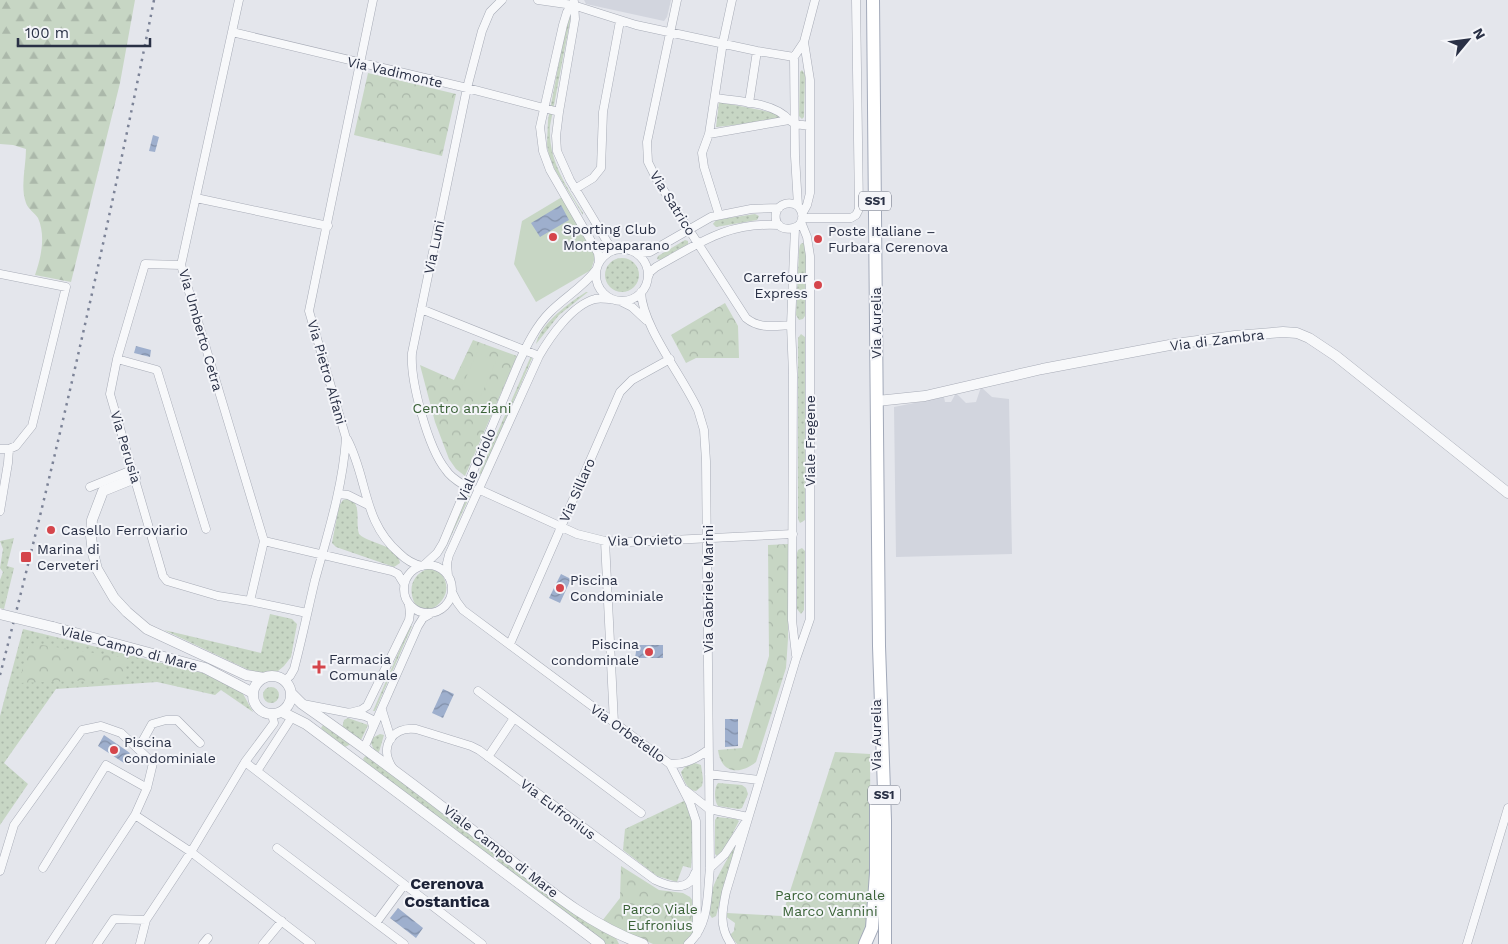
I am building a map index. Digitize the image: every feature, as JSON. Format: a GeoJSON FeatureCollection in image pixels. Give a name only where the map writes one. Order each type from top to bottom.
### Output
{"type":"FeatureCollection","features":[{"type":"Feature","properties":{"kind":"main road","name":"Via Aurelia"},"geometry":{"type":"LineString","coordinates":[[873,0],[880,646],[885,820],[883,944]]}},
{"type":"Feature","properties":{"kind":"main road","name":"Via Aurelia"},"geometry":{"type":"LineString","coordinates":[[876,944],[876,695],[880,646]]}},
{"type":"Feature","properties":{"kind":"main road"},"geometry":{"type":"LineString","coordinates":[[865,944],[872,928],[876,863]]}},
{"type":"Feature","properties":{"kind":"street","name":"Via Umberto Cetra"},"geometry":{"type":"LineString","coordinates":[[239,0],[181,266],[264,540]]}},
{"type":"Feature","properties":{"kind":"street","name":"Via Pietro Alfani"},"geometry":{"type":"LineString","coordinates":[[285,680],[294,669],[306,613],[338,494],[345,454],[346,438],[309,311],[373,0]]}},
{"type":"Feature","properties":{"kind":"street","name":"Via Luni"},"geometry":{"type":"LineString","coordinates":[[467,486],[454,479],[442,465],[430,439],[414,378],[412,358],[467,88],[485,20],[492,8],[502,0]]}},
{"type":"Feature","properties":{"kind":"street"},"geometry":{"type":"LineString","coordinates":[[538,0],[574,2],[620,21],[670,33],[723,42],[757,51],[794,56]]}},
{"type":"Feature","properties":{"kind":"street","name":"Via Satrico"},"geometry":{"type":"LineString","coordinates":[[677,0],[647,142],[646,152],[652,171],[740,310],[749,320],[764,326],[791,325]]}},
{"type":"Feature","properties":{"kind":"street"},"geometry":{"type":"LineString","coordinates":[[719,215],[702,157],[702,149],[709,134],[723,42],[732,0]]}},
{"type":"Feature","properties":{"kind":"street"},"geometry":{"type":"LineString","coordinates":[[802,218],[798,206],[792,122],[794,56],[804,42],[815,0]]}},
{"type":"Feature","properties":{"kind":"street"},"geometry":{"type":"LineString","coordinates":[[802,218],[851,218],[856,215],[859,209],[856,0]]}},
{"type":"Feature","properties":{"kind":"street"},"geometry":{"type":"LineString","coordinates":[[574,2],[567,12],[564,21],[543,108],[540,134],[546,162],[598,253],[599,262]]}},
{"type":"Feature","properties":{"kind":"street"},"geometry":{"type":"LineString","coordinates":[[574,2],[575,19],[559,112],[556,140],[557,151],[563,167],[612,250]]}},
{"type":"Feature","properties":{"kind":"street"},"geometry":{"type":"LineString","coordinates":[[575,188],[593,178],[599,173],[601,168],[603,112],[620,21]]}},
{"type":"Feature","properties":{"kind":"street","name":"Via Vadimonte"},"geometry":{"type":"LineString","coordinates":[[232,32],[559,112]]}},
{"type":"Feature","properties":{"kind":"street"},"geometry":{"type":"LineString","coordinates":[[779,208],[776,216],[779,224],[786,229],[795,228],[802,218],[810,193],[810,80],[804,42]]}},
{"type":"Feature","properties":{"kind":"street"},"geometry":{"type":"LineString","coordinates":[[750,103],[757,51]]}},
{"type":"Feature","properties":{"kind":"street"},"geometry":{"type":"LineString","coordinates":[[715,98],[750,103],[778,111],[792,122]]}},
{"type":"Feature","properties":{"kind":"street"},"geometry":{"type":"LineString","coordinates":[[709,134],[792,122],[810,126]]}},
{"type":"Feature","properties":{"kind":"street"},"geometry":{"type":"LineString","coordinates":[[196,198],[328,226]]}},
{"type":"Feature","properties":{"kind":"street"},"geometry":{"type":"LineString","coordinates":[[779,224],[754,225],[717,233],[656,267],[650,272],[646,285],[641,292],[627,301],[615,300],[604,294],[598,287],[596,270],[599,262],[612,250],[650,252],[707,218],[758,209],[779,208],[786,203],[798,206]]}},
{"type":"Feature","properties":{"kind":"street","name":"Viale Fregene"},"geometry":{"type":"LineString","coordinates":[[748,817],[810,619],[810,256],[802,218]]}},
{"type":"Feature","properties":{"kind":"street","name":"Viale Fregene"},"geometry":{"type":"LineString","coordinates":[[795,228],[791,325],[793,374],[792,620],[796,659]]}},
{"type":"Feature","properties":{"kind":"street"},"geometry":{"type":"LineString","coordinates":[[630,250],[638,254],[643,260],[647,268],[648,277]]}},
{"type":"Feature","properties":{"kind":"street","name":"Via Perusia"},"geometry":{"type":"LineString","coordinates":[[181,266],[145,264],[117,359],[110,394],[163,576],[167,581],[218,596],[250,601]]}},
{"type":"Feature","properties":{"kind":"street","name":"Viale Oriolo"},"geometry":{"type":"LineString","coordinates":[[423,565],[437,553],[441,546],[524,351],[549,313],[587,282],[596,270]]}},
{"type":"Feature","properties":{"kind":"street"},"geometry":{"type":"LineString","coordinates":[[0,274],[66,287],[32,426],[16,446],[9,449],[0,449]]}},
{"type":"Feature","properties":{"kind":"street","name":"Via Gabriele Marini"},"geometry":{"type":"LineString","coordinates":[[641,292],[642,305],[650,323],[695,403],[704,425],[708,538],[710,868],[706,913],[697,934]]}},
{"type":"Feature","properties":{"kind":"street","name":"Viale Oriolo"},"geometry":{"type":"LineString","coordinates":[[448,576],[448,559],[539,356],[552,336],[572,314],[594,299],[615,300]]}},
{"type":"Feature","properties":{"kind":"street","name":"Via Gabriele Marini"},"geometry":{"type":"LineString","coordinates":[[615,300],[632,306],[650,323]]}},
{"type":"Feature","properties":{"kind":"street"},"geometry":{"type":"LineString","coordinates":[[421,309],[539,356]]}},
{"type":"Feature","properties":{"kind":"street","name":"Via di Zambra"},"geometry":{"type":"LineString","coordinates":[[877,401],[925,396],[1042,369],[1182,343],[1250,334],[1297,333],[1310,338],[1336,356],[1508,493]]}},
{"type":"Feature","properties":{"kind":"street","name":"Via Sillaro"},"geometry":{"type":"LineString","coordinates":[[510,644],[620,392],[632,380],[670,358]]}},
{"type":"Feature","properties":{"kind":"street"},"geometry":{"type":"LineString","coordinates":[[117,359],[157,370],[206,528]]}},
{"type":"Feature","properties":{"kind":"street"},"geometry":{"type":"LineString","coordinates":[[346,438],[356,457],[368,505],[386,541],[415,565],[436,566],[448,576],[452,585],[452,592],[448,603],[423,618],[418,626],[365,746],[370,752]]}},
{"type":"Feature","properties":{"kind":"street"},"geometry":{"type":"LineString","coordinates":[[0,510],[9,449]]}},
{"type":"Feature","properties":{"kind":"street"},"geometry":{"type":"LineString","coordinates":[[90,488],[134,474]]}},
{"type":"Feature","properties":{"kind":"street"},"geometry":{"type":"LineString","coordinates":[[134,474],[103,491],[92,520],[93,553],[103,580],[114,598],[147,629],[246,674],[264,678]]}},
{"type":"Feature","properties":{"kind":"street","name":"Via Orvieto"},"geometry":{"type":"LineString","coordinates":[[478,489],[577,534],[605,541],[630,542],[793,534]]}},
{"type":"Feature","properties":{"kind":"street"},"geometry":{"type":"LineString","coordinates":[[338,494],[348,495],[368,505]]}},
{"type":"Feature","properties":{"kind":"street"},"geometry":{"type":"LineString","coordinates":[[306,613],[250,601],[264,540],[392,571],[398,574],[404,584]]}},
{"type":"Feature","properties":{"kind":"street"},"geometry":{"type":"LineString","coordinates":[[605,541],[614,723]]}},
{"type":"Feature","properties":{"kind":"street"},"geometry":{"type":"LineString","coordinates":[[348,713],[367,706],[409,620],[409,605],[404,594],[404,584],[412,570],[423,565]]}},
{"type":"Feature","properties":{"kind":"street","name":"Via Orbetello"},"geometry":{"type":"LineString","coordinates":[[452,592],[463,610],[670,764],[684,789],[692,808],[696,825],[697,934]]}},
{"type":"Feature","properties":{"kind":"street"},"geometry":{"type":"LineString","coordinates":[[409,605],[419,613],[430,614]]}},
{"type":"Feature","properties":{"kind":"street"},"geometry":{"type":"LineString","coordinates":[[442,608],[463,610]]}},
{"type":"Feature","properties":{"kind":"street","name":"Viale Campo di Mare"},"geometry":{"type":"LineString","coordinates":[[0,614],[205,668],[253,693]]}},
{"type":"Feature","properties":{"kind":"street"},"geometry":{"type":"LineString","coordinates":[[205,668],[227,665]]}},
{"type":"Feature","properties":{"kind":"street"},"geometry":{"type":"LineString","coordinates":[[140,944],[146,920],[245,762],[290,704],[292,694],[285,680],[275,676],[258,681],[253,693],[256,705],[266,713],[282,714]]}},
{"type":"Feature","properties":{"kind":"street"},"geometry":{"type":"LineString","coordinates":[[478,691],[641,813]]}},
{"type":"Feature","properties":{"kind":"street","name":"Viale Campo di Mare"},"geometry":{"type":"LineString","coordinates":[[292,694],[301,703],[392,767],[576,909],[606,928],[638,943]]}},
{"type":"Feature","properties":{"kind":"street"},"geometry":{"type":"LineString","coordinates":[[301,703],[369,718],[372,721],[373,727]]}},
{"type":"Feature","properties":{"kind":"street"},"geometry":{"type":"LineString","coordinates":[[382,710],[390,739],[387,744],[386,754],[392,767]]}},
{"type":"Feature","properties":{"kind":"street"},"geometry":{"type":"LineString","coordinates":[[257,770],[282,714]]}},
{"type":"Feature","properties":{"kind":"street","name":"Viale Campo di Mare"},"geometry":{"type":"LineString","coordinates":[[282,714],[306,724],[600,944]]}},
{"type":"Feature","properties":{"kind":"street"},"geometry":{"type":"LineString","coordinates":[[488,757],[514,718]]}},
{"type":"Feature","properties":{"kind":"street"},"geometry":{"type":"LineString","coordinates":[[138,749],[152,724],[166,720],[177,720],[200,743]]}},
{"type":"Feature","properties":{"kind":"street"},"geometry":{"type":"LineString","coordinates":[[0,871],[14,825],[82,730],[101,726],[120,733],[153,763],[146,788],[135,815],[50,944]]}},
{"type":"Feature","properties":{"kind":"street","name":"Via Eufronius"},"geometry":{"type":"LineString","coordinates":[[390,739],[400,732],[416,729],[472,746],[655,880],[671,886],[684,886],[692,881],[696,870]]}},
{"type":"Feature","properties":{"kind":"street"},"geometry":{"type":"LineString","coordinates":[[670,764],[690,761],[708,750]]}},
{"type":"Feature","properties":{"kind":"street"},"geometry":{"type":"LineString","coordinates":[[362,766],[359,759],[360,754],[370,752]]}},
{"type":"Feature","properties":{"kind":"street"},"geometry":{"type":"LineString","coordinates":[[245,762],[482,944]]}},
{"type":"Feature","properties":{"kind":"street"},"geometry":{"type":"LineString","coordinates":[[43,868],[106,765],[146,788]]}},
{"type":"Feature","properties":{"kind":"street"},"geometry":{"type":"LineString","coordinates":[[709,774],[759,780]]}},
{"type":"Feature","properties":{"kind":"street"},"geometry":{"type":"LineString","coordinates":[[684,789],[709,809],[748,817]]}},
{"type":"Feature","properties":{"kind":"street"},"geometry":{"type":"LineString","coordinates":[[1467,944],[1508,808]]}},
{"type":"Feature","properties":{"kind":"street"},"geometry":{"type":"LineString","coordinates":[[135,815],[190,852],[311,944]]}},
{"type":"Feature","properties":{"kind":"street"},"geometry":{"type":"LineString","coordinates":[[710,868],[725,854],[748,817]]}},
{"type":"Feature","properties":{"kind":"street"},"geometry":{"type":"LineString","coordinates":[[731,944],[724,931],[721,915],[748,817]]}},
{"type":"Feature","properties":{"kind":"street"},"geometry":{"type":"LineString","coordinates":[[277,848],[404,944]]}},
{"type":"Feature","properties":{"kind":"street"},"geometry":{"type":"LineString","coordinates":[[376,923],[404,885]]}},
{"type":"Feature","properties":{"kind":"street"},"geometry":{"type":"LineString","coordinates":[[97,944],[114,919],[146,920]]}},
{"type":"Feature","properties":{"kind":"street"},"geometry":{"type":"LineString","coordinates":[[263,944],[282,921]]}},
{"type":"Feature","properties":{"kind":"street"},"geometry":{"type":"LineString","coordinates":[[688,944],[697,934]]}},
{"type":"Feature","properties":{"kind":"shaded area"},"geometry":{"type":"Polygon","coordinates":[[[584,0],[671,0],[667,17],[664,21],[586,4],[584,0]]]}},
{"type":"Feature","properties":{"kind":"shaded area"},"geometry":{"type":"Polygon","coordinates":[[[981,387],[992,397],[1009,399],[1012,554],[896,557],[894,407],[944,397],[945,402],[951,402],[956,393],[966,403],[976,402],[981,387]]]}},
{"type":"Feature","properties":{"kind":"green space"},"geometry":{"type":"Polygon","coordinates":[[[0,0],[135,0],[120,83],[71,282],[35,275],[41,254],[42,232],[38,218],[27,205],[24,197],[23,183],[26,149],[0,144],[0,0]]]}},
{"type":"Feature","properties":{"kind":"green space"},"geometry":{"type":"Polygon","coordinates":[[[570,14],[550,126],[550,138],[559,172],[583,215],[555,170],[547,145],[548,120],[568,15],[570,14]]]}},
{"type":"Feature","properties":{"kind":"green space"},"geometry":{"type":"Polygon","coordinates":[[[802,70],[805,75],[804,117],[802,119],[799,116],[800,72],[802,70]]]}},
{"type":"Feature","properties":{"kind":"green space"},"geometry":{"type":"Polygon","coordinates":[[[368,73],[456,94],[442,156],[354,135],[368,73]]]}},
{"type":"Feature","properties":{"kind":"green space"},"geometry":{"type":"Polygon","coordinates":[[[719,102],[780,114],[779,120],[716,127],[719,102]]]}},
{"type":"Feature","properties":{"kind":"green space","name":"Sporting Club Montepaparano"},"geometry":{"type":"Polygon","coordinates":[[[562,197],[596,254],[591,270],[536,302],[514,264],[522,221],[562,197]]]}},
{"type":"Feature","properties":{"kind":"green space"},"geometry":{"type":"Polygon","coordinates":[[[755,214],[759,216],[757,220],[716,227],[713,224],[716,220],[755,214]]]}},
{"type":"Feature","properties":{"kind":"green space"},"geometry":{"type":"Polygon","coordinates":[[[685,240],[688,241],[688,244],[660,260],[657,259],[658,256],[685,240]]]}},
{"type":"Feature","properties":{"kind":"green space"},"geometry":{"type":"Polygon","coordinates":[[[802,243],[805,244],[806,253],[805,316],[799,320],[796,315],[799,250],[802,243]]]}},
{"type":"Feature","properties":{"kind":"green space"},"geometry":{"type":"Polygon","coordinates":[[[622,258],[634,263],[639,275],[634,287],[622,292],[610,287],[605,275],[610,263],[622,258]]]}},
{"type":"Feature","properties":{"kind":"green space"},"geometry":{"type":"Polygon","coordinates":[[[588,292],[559,315],[536,344],[539,336],[550,321],[588,292]]]}},
{"type":"Feature","properties":{"kind":"green space"},"geometry":{"type":"Polygon","coordinates":[[[725,303],[738,326],[739,358],[696,358],[686,363],[671,335],[725,303]]]}},
{"type":"Feature","properties":{"kind":"green space"},"geometry":{"type":"Polygon","coordinates":[[[801,334],[805,337],[805,520],[800,523],[798,519],[798,338],[801,334]]]}},
{"type":"Feature","properties":{"kind":"green space","name":"Centro anziani"},"geometry":{"type":"Polygon","coordinates":[[[473,340],[517,356],[465,476],[456,469],[449,459],[435,422],[420,365],[454,380],[473,340]]]}},
{"type":"Feature","properties":{"kind":"green space"},"geometry":{"type":"Polygon","coordinates":[[[477,352],[496,361],[481,396],[462,387],[477,352]]]}},
{"type":"Feature","properties":{"kind":"green space"},"geometry":{"type":"Polygon","coordinates":[[[531,356],[533,356],[482,474],[479,474],[531,356]]]}},
{"type":"Feature","properties":{"kind":"green space"},"geometry":{"type":"Polygon","coordinates":[[[468,495],[470,496],[442,555],[468,495]]]}},
{"type":"Feature","properties":{"kind":"green space"},"geometry":{"type":"Polygon","coordinates":[[[350,498],[356,505],[359,534],[364,538],[389,548],[398,556],[400,563],[394,567],[336,547],[332,543],[339,506],[343,500],[350,498]]]}},
{"type":"Feature","properties":{"kind":"green space"},"geometry":{"type":"Polygon","coordinates":[[[14,538],[7,566],[14,568],[4,609],[0,608],[0,580],[3,572],[0,568],[3,549],[0,541],[14,538]]]}},
{"type":"Feature","properties":{"kind":"green space"},"geometry":{"type":"Polygon","coordinates":[[[789,544],[786,668],[756,762],[744,769],[732,770],[723,764],[718,750],[742,748],[769,656],[768,545],[789,544]]]}},
{"type":"Feature","properties":{"kind":"green space"},"geometry":{"type":"Polygon","coordinates":[[[802,548],[805,551],[804,610],[801,614],[797,609],[797,553],[802,548]]]}},
{"type":"Feature","properties":{"kind":"green space"},"geometry":{"type":"Polygon","coordinates":[[[427,569],[432,569],[441,574],[446,582],[446,592],[436,606],[425,613],[414,602],[412,587],[415,578],[427,569]]]}},
{"type":"Feature","properties":{"kind":"green space"},"geometry":{"type":"Polygon","coordinates":[[[270,614],[292,619],[297,624],[291,657],[278,671],[255,673],[164,630],[261,653],[270,614]]]}},
{"type":"Feature","properties":{"kind":"green space"},"geometry":{"type":"Polygon","coordinates":[[[410,626],[412,626],[375,711],[373,711],[410,626]]]}},
{"type":"Feature","properties":{"kind":"green space"},"geometry":{"type":"Polygon","coordinates":[[[23,629],[203,673],[242,692],[253,712],[221,690],[215,695],[157,682],[56,689],[4,763],[28,784],[0,825],[0,716],[23,629]]]}},
{"type":"Feature","properties":{"kind":"green space"},"geometry":{"type":"Polygon","coordinates":[[[29,643],[127,658],[124,679],[19,683],[29,643]]]}},
{"type":"Feature","properties":{"kind":"green space"},"geometry":{"type":"Polygon","coordinates":[[[271,687],[279,695],[271,703],[263,695],[271,687]]]}},
{"type":"Feature","properties":{"kind":"green space"},"geometry":{"type":"Polygon","coordinates":[[[348,718],[368,725],[361,740],[342,728],[344,720],[348,718]]]}},
{"type":"Feature","properties":{"kind":"green space"},"geometry":{"type":"Polygon","coordinates":[[[323,725],[350,744],[345,747],[321,728],[323,725]]]}},
{"type":"Feature","properties":{"kind":"green space"},"geometry":{"type":"Polygon","coordinates":[[[380,734],[384,735],[379,752],[374,750],[371,743],[372,738],[380,734]]]}},
{"type":"Feature","properties":{"kind":"green space","name":"Parco comunale Marco Vannini"},"geometry":{"type":"Polygon","coordinates":[[[835,752],[870,754],[871,919],[862,944],[737,944],[730,935],[734,931],[735,923],[725,916],[727,913],[782,916],[835,752]]]}},
{"type":"Feature","properties":{"kind":"green space"},"geometry":{"type":"Polygon","coordinates":[[[366,755],[616,938],[619,944],[603,944],[365,762],[363,759],[366,755]]]}},
{"type":"Feature","properties":{"kind":"green space"},"geometry":{"type":"Polygon","coordinates":[[[695,763],[701,765],[703,779],[702,786],[693,791],[688,787],[681,772],[685,767],[695,763]]]}},
{"type":"Feature","properties":{"kind":"green space"},"geometry":{"type":"Polygon","coordinates":[[[718,783],[742,785],[746,788],[748,794],[742,808],[718,806],[715,794],[718,783]]]}},
{"type":"Feature","properties":{"kind":"green space"},"geometry":{"type":"Polygon","coordinates":[[[686,800],[692,825],[691,868],[683,866],[677,882],[657,876],[623,850],[625,829],[686,800]]]}},
{"type":"Feature","properties":{"kind":"green space"},"geometry":{"type":"Polygon","coordinates":[[[717,817],[739,821],[721,856],[718,857],[715,854],[715,820],[717,817]]]}},
{"type":"Feature","properties":{"kind":"green space"},"geometry":{"type":"Polygon","coordinates":[[[737,842],[716,916],[712,918],[709,911],[709,902],[712,891],[737,842]]]}},
{"type":"Feature","properties":{"kind":"green space","name":"Parco Viale Eufronius"},"geometry":{"type":"Polygon","coordinates":[[[621,866],[659,890],[683,893],[690,897],[693,901],[694,930],[692,936],[684,944],[653,944],[602,921],[620,898],[621,866]]]}},
{"type":"Feature","properties":{"kind":"water"},"geometry":{"type":"Polygon","coordinates":[[[153,135],[159,137],[155,152],[149,151],[153,135]]]}},
{"type":"Feature","properties":{"kind":"water"},"geometry":{"type":"Polygon","coordinates":[[[561,205],[569,220],[540,237],[531,223],[561,205]]]}},
{"type":"Feature","properties":{"kind":"water"},"geometry":{"type":"Polygon","coordinates":[[[136,346],[151,350],[150,357],[134,353],[136,346]]]}},
{"type":"Feature","properties":{"kind":"water","name":"Piscina Condominiale"},"geometry":{"type":"Polygon","coordinates":[[[561,574],[571,579],[560,603],[549,598],[561,574]]]}},
{"type":"Feature","properties":{"kind":"water","name":"Piscina condominale"},"geometry":{"type":"Polygon","coordinates":[[[637,645],[663,645],[663,658],[635,658],[637,645]]]}},
{"type":"Feature","properties":{"kind":"water"},"geometry":{"type":"Polygon","coordinates":[[[443,689],[454,694],[443,718],[432,713],[443,689]]]}},
{"type":"Feature","properties":{"kind":"water"},"geometry":{"type":"Polygon","coordinates":[[[725,719],[738,719],[738,746],[725,747],[725,719]]]}},
{"type":"Feature","properties":{"kind":"water","name":"Piscina condominiale"},"geometry":{"type":"Polygon","coordinates":[[[104,735],[130,753],[124,763],[98,746],[104,735]]]}},
{"type":"Feature","properties":{"kind":"water"},"geometry":{"type":"Polygon","coordinates":[[[398,908],[423,928],[416,938],[390,918],[398,908]]]}},
{"type":"Feature","properties":{"kind":"railway"},"geometry":{"type":"LineString","coordinates":[[0,675],[82,338],[154,0]]}},
{"type":"Feature","properties":{"kind":"place","name":"Sporting Club Montepaparano"},"geometry":{"type":"Point","coordinates":[553,237]}},
{"type":"Feature","properties":{"kind":"place","name":"Poste Italiane – Furbara Cerenova"},"geometry":{"type":"Point","coordinates":[818,239]}},
{"type":"Feature","properties":{"kind":"place","name":"Carrefour Express"},"geometry":{"type":"Point","coordinates":[818,285]}},
{"type":"Feature","properties":{"kind":"place","name":"Casello Ferroviario"},"geometry":{"type":"Point","coordinates":[51,530]}},
{"type":"Feature","properties":{"kind":"place","name":"Marina di Cerveteri"},"geometry":{"type":"Point","coordinates":[26,557]}},
{"type":"Feature","properties":{"kind":"place","name":"Piscina Condominiale"},"geometry":{"type":"Point","coordinates":[560,588]}},
{"type":"Feature","properties":{"kind":"place","name":"Piscina condominale"},"geometry":{"type":"Point","coordinates":[649,652]}},
{"type":"Feature","properties":{"kind":"place","name":"Farmacia Comunale"},"geometry":{"type":"Point","coordinates":[319,667]}},
{"type":"Feature","properties":{"kind":"place","name":"Piscina condominiale"},"geometry":{"type":"Point","coordinates":[114,750]}},
{"type":"Feature","properties":{"kind":"district","name":"Cerenova Costantica"},"geometry":{"type":"Point","coordinates":[447,892]}}]}
